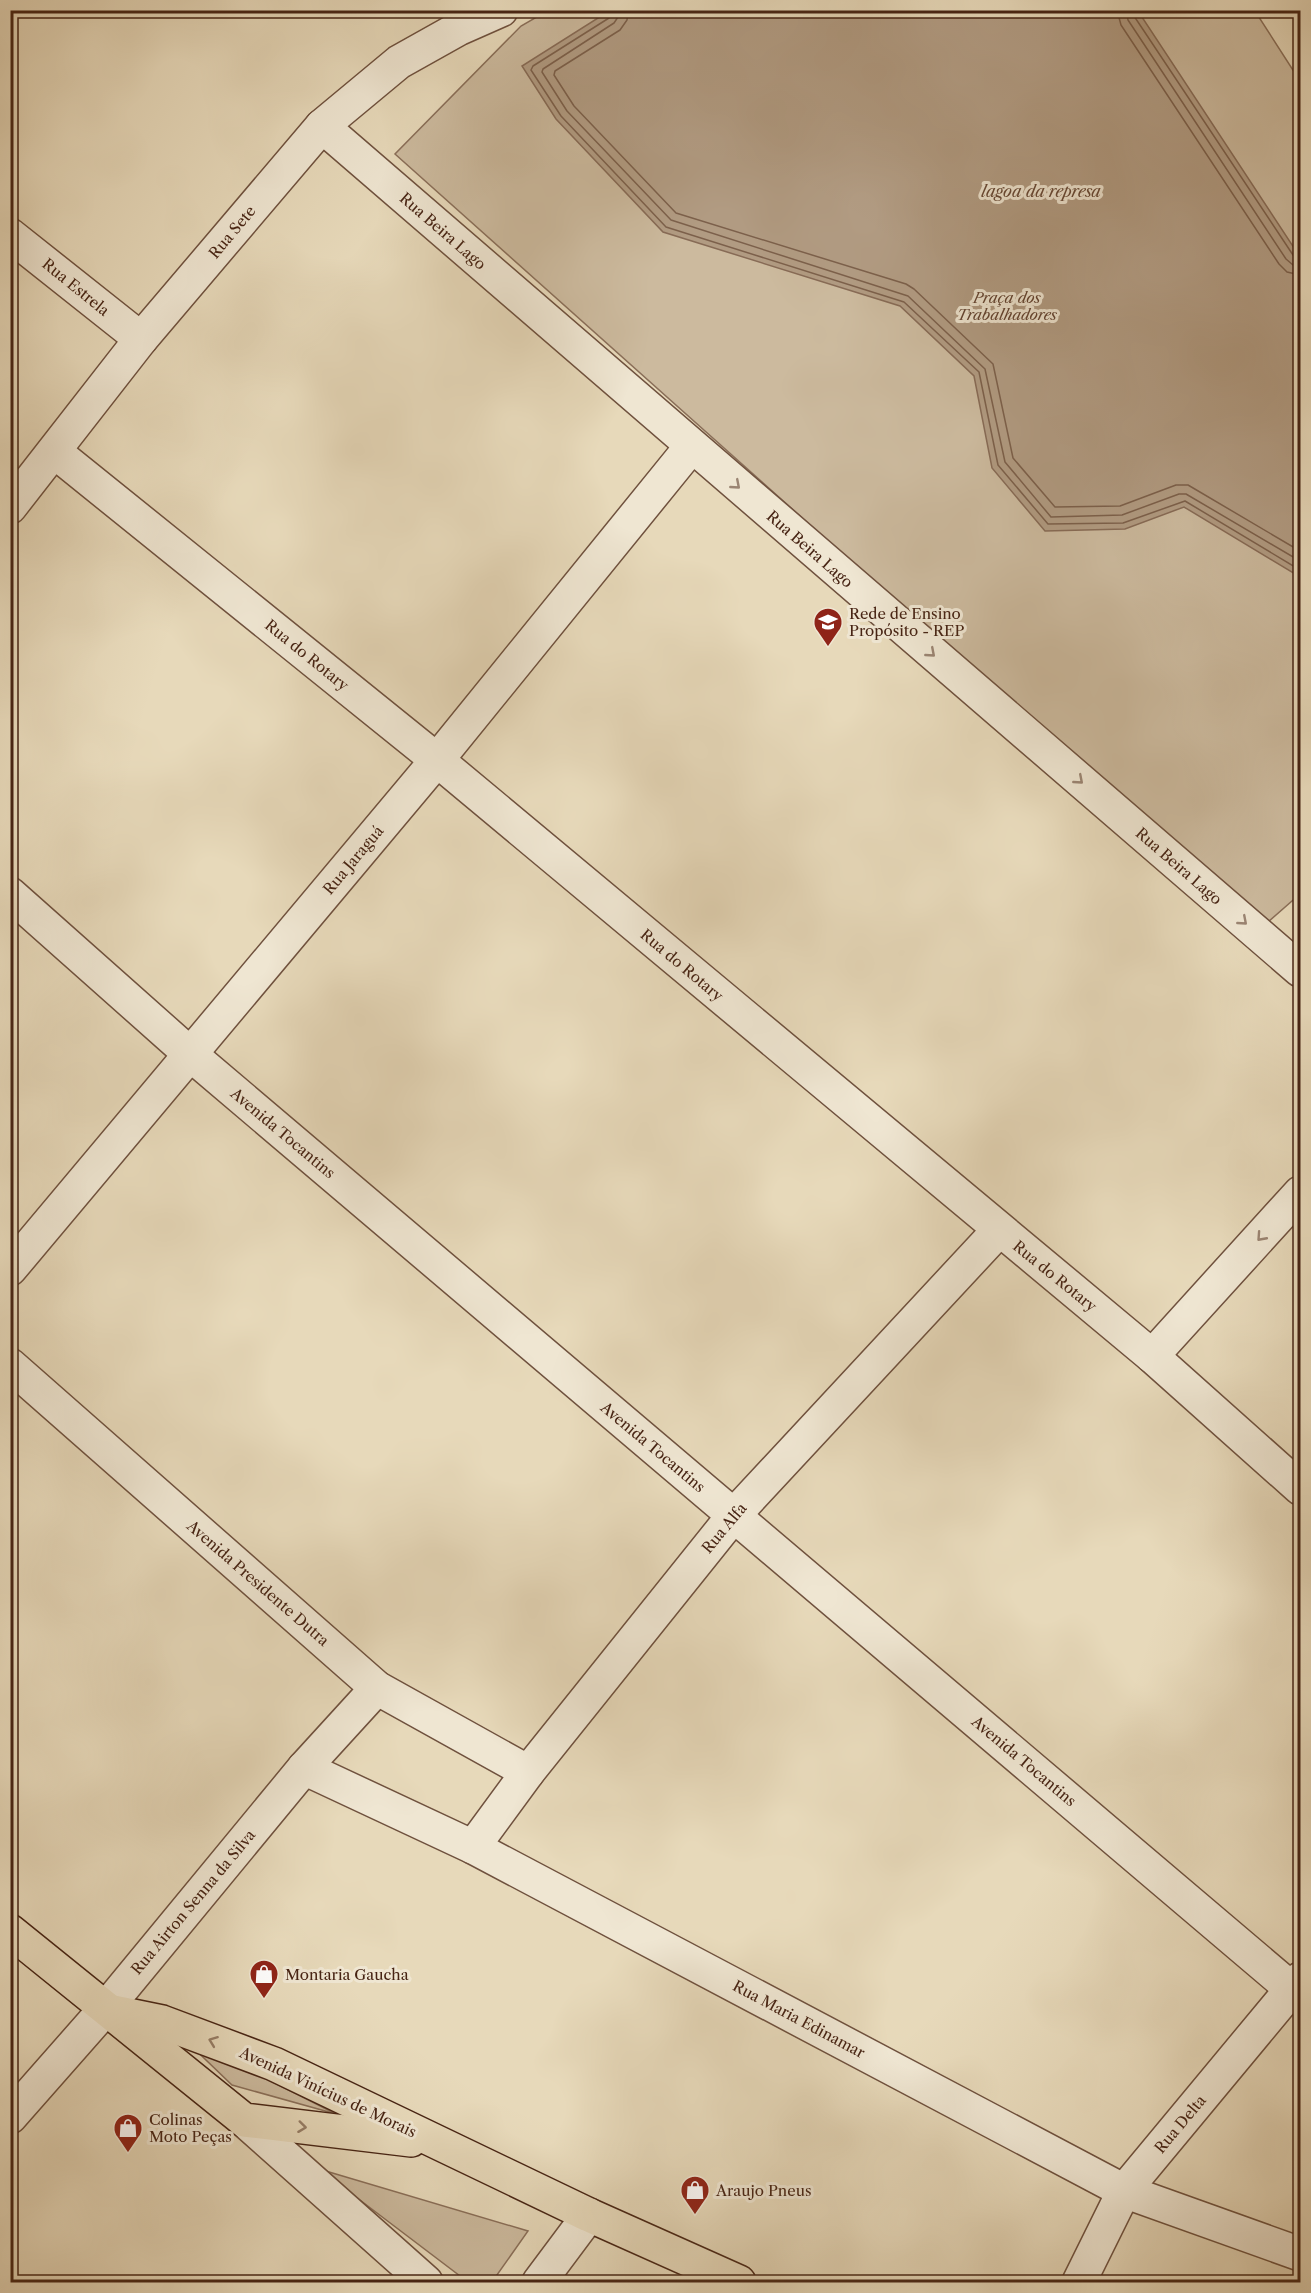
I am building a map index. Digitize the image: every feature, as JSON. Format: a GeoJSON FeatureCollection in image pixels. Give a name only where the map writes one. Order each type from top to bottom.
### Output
{"type":"FeatureCollection","features":[{"type":"Feature","properties":{"kind":"main road"},"geometry":{"type":"LineString","coordinates":[[10,1931],[244,2120]]}},
{"type":"Feature","properties":{"kind":"main road","name":"Avenida Vinícius de Morais"},"geometry":{"type":"LineString","coordinates":[[110,2010],[162,2022],[274,2064],[589,2215],[739,2283]]}},
{"type":"Feature","properties":{"kind":"main road","name":"Avenida Vinícius de Morais"},"geometry":{"type":"LineString","coordinates":[[244,2120],[438,2143]]}},
{"type":"Feature","properties":{"kind":"street","name":"Rua Sete"},"geometry":{"type":"LineString","coordinates":[[10,507],[141,339],[322,126],[399,62],[458,29],[501,10]]}},
{"type":"Feature","properties":{"kind":"street","name":"Rua Beira Lago"},"geometry":{"type":"LineString","coordinates":[[322,126],[691,447],[1300,970]]}},
{"type":"Feature","properties":{"kind":"street","name":"Rua Estrela"},"geometry":{"type":"LineString","coordinates":[[10,235],[141,339]]}},
{"type":"Feature","properties":{"kind":"street","name":"Rua Jaraguá"},"geometry":{"type":"LineString","coordinates":[[10,1269],[437,760],[691,447]]}},
{"type":"Feature","properties":{"kind":"street","name":"Rua do Rotary"},"geometry":{"type":"LineString","coordinates":[[55,452],[437,760],[1152,1356],[1300,1488]]}},
{"type":"Feature","properties":{"kind":"street","name":"Avenida Tocantins"},"geometry":{"type":"LineString","coordinates":[[10,894],[190,1054],[734,1515],[1298,1987]]}},
{"type":"Feature","properties":{"kind":"street"},"geometry":{"type":"LineString","coordinates":[[1152,1356],[1300,1193]]}},
{"type":"Feature","properties":{"kind":"street","name":"Rua Alfa"},"geometry":{"type":"LineString","coordinates":[[473,1847],[528,1772],[734,1515],[999,1230]]}},
{"type":"Feature","properties":{"kind":"street","name":"Avenida Presidente Dutra"},"geometry":{"type":"LineString","coordinates":[[10,1365],[377,1688],[528,1772]]}},
{"type":"Feature","properties":{"kind":"street","name":"Rua Airton Senna da Silva"},"geometry":{"type":"LineString","coordinates":[[10,2117],[110,2010],[304,1768],[377,1688]]}},
{"type":"Feature","properties":{"kind":"street","name":"Rua Maria Edinamar"},"geometry":{"type":"LineString","coordinates":[[304,1768],[473,1847],[1124,2191],[1300,2254]]}},
{"type":"Feature","properties":{"kind":"street","name":"Rua Delta"},"geometry":{"type":"LineString","coordinates":[[1079,2283],[1124,2191],[1298,1987]]}},
{"type":"Feature","properties":{"kind":"street"},"geometry":{"type":"LineString","coordinates":[[244,2120],[426,2283]]}},
{"type":"Feature","properties":{"kind":"street"},"geometry":{"type":"LineString","coordinates":[[539,2283],[589,2215]]}},
{"type":"Feature","properties":{"kind":"green space","name":"Praça dos Trabalhadores"},"geometry":{"type":"Polygon","coordinates":[[[547,11],[1255,11],[1300,81],[1300,894],[1261,928],[395,154],[521,26],[547,11]]]}},
{"type":"Feature","properties":{"kind":"green space"},"geometry":{"type":"Polygon","coordinates":[[[180,2035],[336,2114],[232,2085],[180,2035]]]}},
{"type":"Feature","properties":{"kind":"green space"},"geometry":{"type":"Polygon","coordinates":[[[319,2169],[528,2231],[492,2282],[468,2282],[319,2169]]]}},
{"type":"Feature","properties":{"kind":"water","name":"lagoa da represa"},"geometry":{"type":"Polygon","coordinates":[[[609,11],[1138,11],[1300,257],[1300,577],[1184,507],[1125,529],[1045,531],[992,468],[974,376],[900,306],[663,232],[556,119],[522,66],[609,11]]]}},
{"type":"Feature","properties":{"kind":"place","name":"Rede de Ensino Propósito - REP"},"geometry":{"type":"Point","coordinates":[828,648]}},
{"type":"Feature","properties":{"kind":"place","name":"Montaria Gaucha"},"geometry":{"type":"Point","coordinates":[264,2000]}},
{"type":"Feature","properties":{"kind":"place","name":"Colinas Moto Peças"},"geometry":{"type":"Point","coordinates":[128,2154]}},
{"type":"Feature","properties":{"kind":"place","name":"Araujo Pneus"},"geometry":{"type":"Point","coordinates":[695,2216]}}]}
